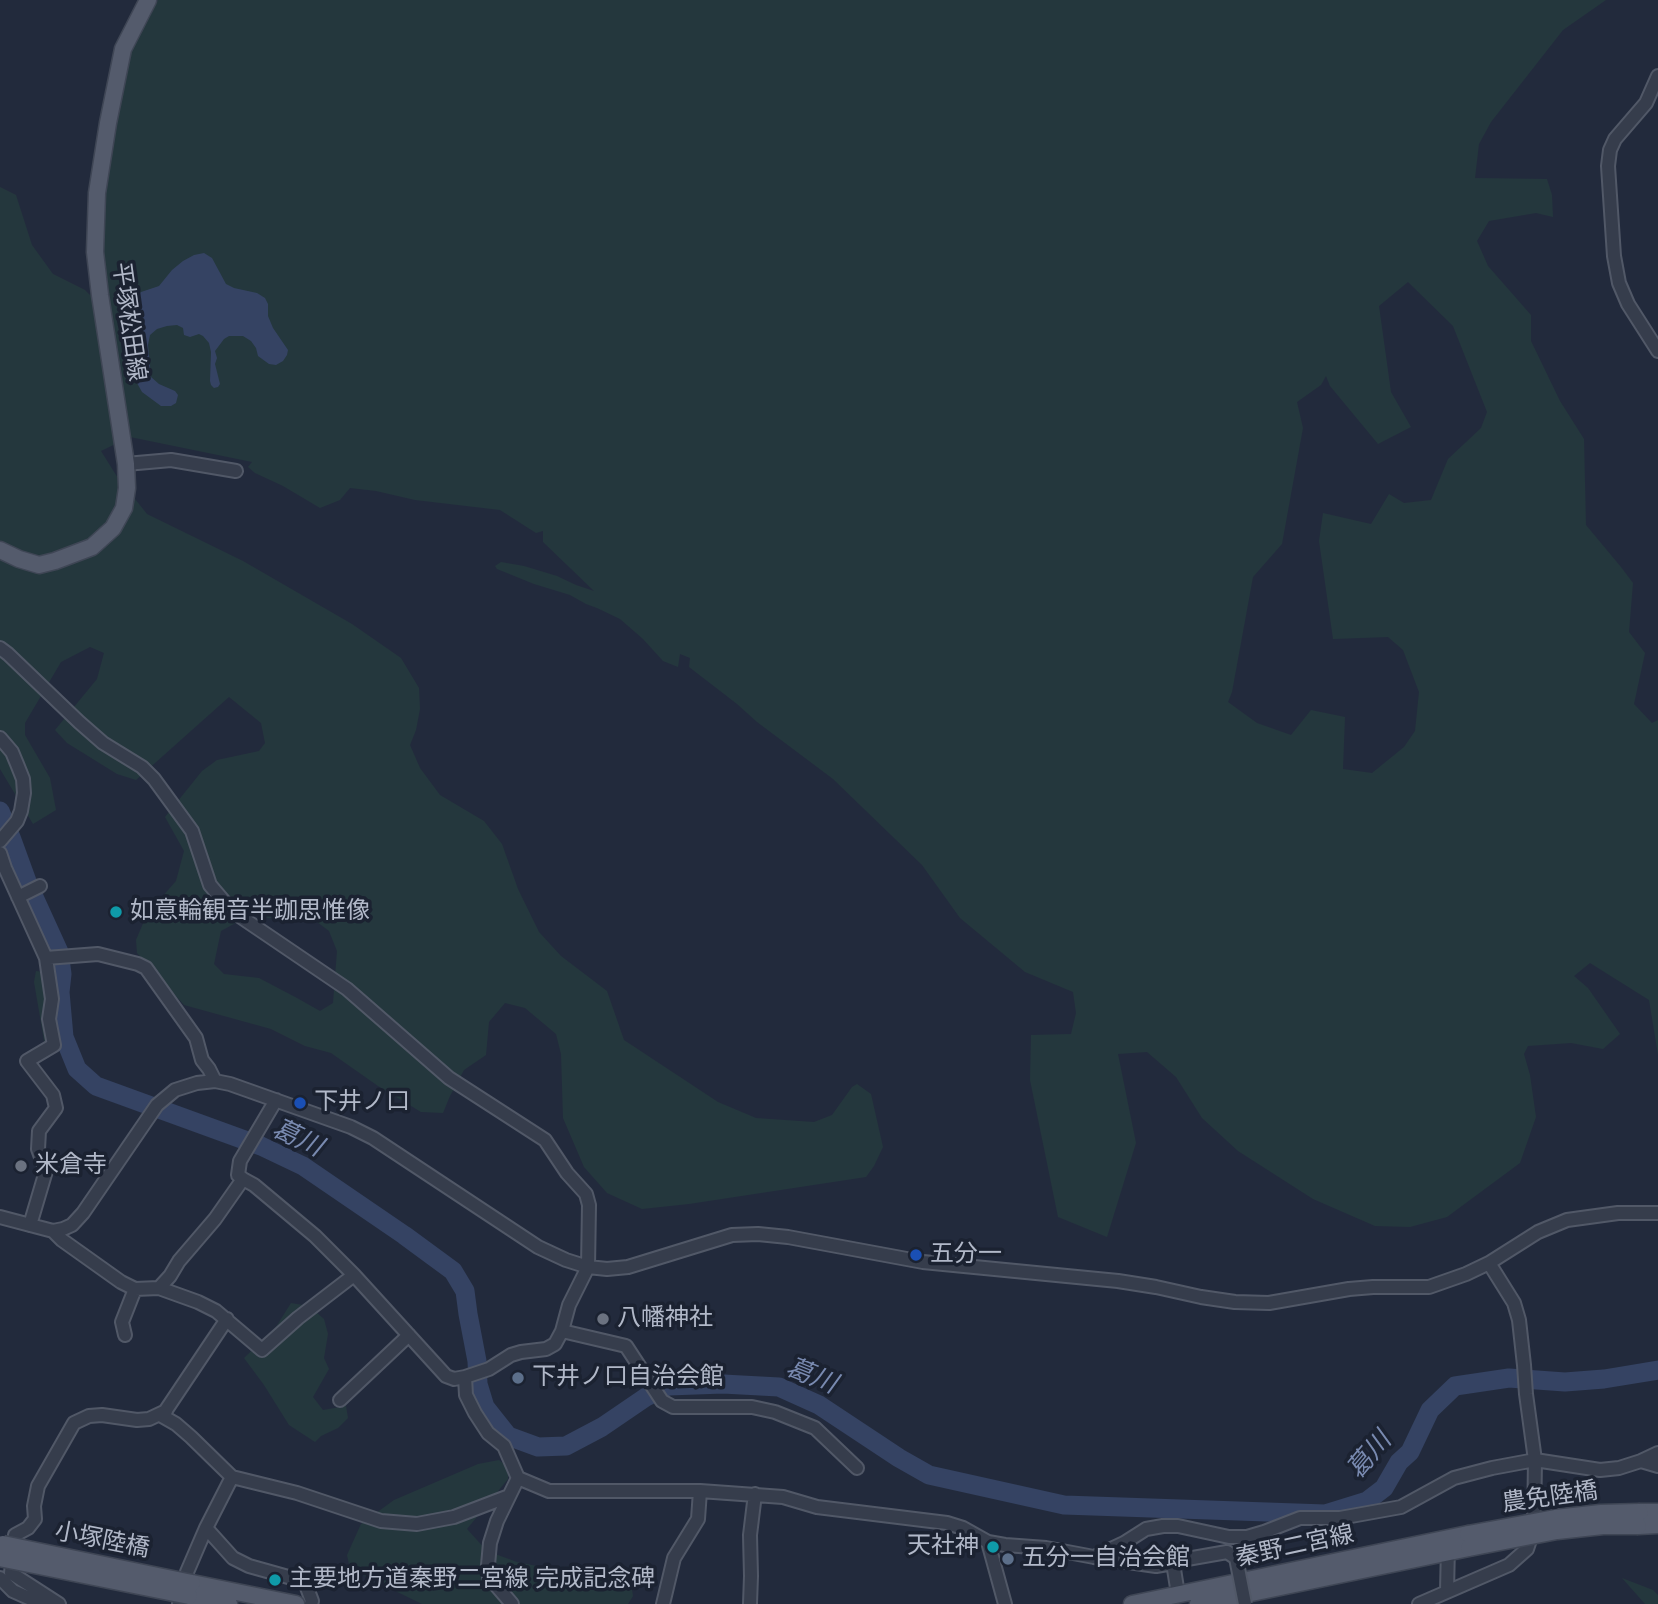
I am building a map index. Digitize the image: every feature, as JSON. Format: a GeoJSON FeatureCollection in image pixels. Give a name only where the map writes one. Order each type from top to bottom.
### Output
{"type":"FeatureCollection","features":[{"type":"Feature","properties":{"kind":"main road","name":"平塚松田線"},"geometry":{"type":"LineString","coordinates":[[0,550],[39,565],[55,561],[92,547],[113,528],[124,508],[126,464],[95,252],[97,193],[123,50],[148,0]]}},
{"type":"Feature","properties":{"kind":"main road"},"geometry":{"type":"LineString","coordinates":[[1639,1519],[1658,1512]]}},
{"type":"Feature","properties":{"kind":"main road"},"geometry":{"type":"LineString","coordinates":[[1639,1519],[1658,1525]]}},
{"type":"Feature","properties":{"kind":"main road","name":"農免陸橋"},"geometry":{"type":"LineString","coordinates":[[1468,1541],[1639,1519]]}},
{"type":"Feature","properties":{"kind":"main road","name":"秦野二宮線"},"geometry":{"type":"LineString","coordinates":[[1132,1604],[1468,1541]]}},
{"type":"Feature","properties":{"kind":"main road","name":"秦野二宮線"},"geometry":{"type":"LineString","coordinates":[[1198,1604],[1448,1545]]}},
{"type":"Feature","properties":{"kind":"main road","name":"小塚陸橋"},"geometry":{"type":"LineString","coordinates":[[1,1549],[187,1594]]}},
{"type":"Feature","properties":{"kind":"main road"},"geometry":{"type":"LineString","coordinates":[[187,1594],[229,1604]]}},
{"type":"Feature","properties":{"kind":"main road"},"geometry":{"type":"LineString","coordinates":[[187,1594],[296,1604]]}},
{"type":"Feature","properties":{"kind":"street"},"geometry":{"type":"LineString","coordinates":[[1658,76],[1646,103],[1615,139],[1608,166],[1614,256],[1619,282],[1628,304],[1658,352]]}},
{"type":"Feature","properties":{"kind":"street"},"geometry":{"type":"LineString","coordinates":[[126,464],[171,460],[236,471]]}},
{"type":"Feature","properties":{"kind":"street"},"geometry":{"type":"LineString","coordinates":[[0,648],[103,743],[142,767],[154,779],[192,831],[210,885],[232,911],[338,983],[449,1077],[545,1140],[567,1173],[586,1194],[589,1205],[588,1267],[569,1305],[562,1331],[555,1344],[546,1349],[511,1355],[489,1369],[465,1377],[454,1379],[446,1376],[316,1236],[238,1175],[240,1161],[276,1100]]}},
{"type":"Feature","properties":{"kind":"street"},"geometry":{"type":"LineString","coordinates":[[0,738],[12,752],[23,779],[24,793],[21,811],[1,840]]}},
{"type":"Feature","properties":{"kind":"street"},"geometry":{"type":"LineString","coordinates":[[0,853],[48,958],[52,999],[49,1019],[54,1045],[27,1060],[53,1095],[56,1108],[39,1131],[38,1149],[46,1171],[30,1225]]}},
{"type":"Feature","properties":{"kind":"street"},"geometry":{"type":"LineString","coordinates":[[19,897],[40,886]]}},
{"type":"Feature","properties":{"kind":"street"},"geometry":{"type":"LineString","coordinates":[[48,958],[98,954],[146,968],[196,1038],[202,1060],[215,1081]]}},
{"type":"Feature","properties":{"kind":"street"},"geometry":{"type":"LineString","coordinates":[[0,1217],[53,1231],[72,1224],[83,1213],[164,1098],[175,1090],[215,1081],[351,1127],[373,1138],[538,1247],[566,1260],[588,1267],[607,1269],[628,1267],[732,1235],[758,1234],[923,1262],[1118,1281],[1201,1297],[1269,1303],[1349,1289],[1429,1287],[1457,1278],[1538,1232],[1567,1220],[1619,1213],[1658,1213]]}},
{"type":"Feature","properties":{"kind":"street"},"geometry":{"type":"LineString","coordinates":[[159,1288],[215,1219],[243,1179]]}},
{"type":"Feature","properties":{"kind":"street"},"geometry":{"type":"LineString","coordinates":[[53,1231],[121,1282],[135,1289],[159,1288],[216,1311],[262,1350],[354,1275]]}},
{"type":"Feature","properties":{"kind":"street"},"geometry":{"type":"LineString","coordinates":[[1419,1604],[1509,1565],[1527,1549],[1534,1528],[1535,1461],[1519,1320],[1514,1303],[1489,1262]]}},
{"type":"Feature","properties":{"kind":"street"},"geometry":{"type":"LineString","coordinates":[[125,1335],[122,1322],[135,1289]]}},
{"type":"Feature","properties":{"kind":"street"},"geometry":{"type":"LineString","coordinates":[[227,1319],[162,1416],[191,1437],[232,1477],[297,1493],[381,1521],[417,1524],[454,1517],[509,1496]]}},
{"type":"Feature","properties":{"kind":"street"},"geometry":{"type":"LineString","coordinates":[[562,1331],[626,1346],[662,1401],[673,1407],[752,1407],[775,1412],[816,1428],[857,1468]]}},
{"type":"Feature","properties":{"kind":"street"},"geometry":{"type":"LineString","coordinates":[[340,1400],[410,1335]]}},
{"type":"Feature","properties":{"kind":"street"},"geometry":{"type":"LineString","coordinates":[[465,1377],[466,1395],[475,1413],[488,1433],[504,1446],[518,1478],[549,1491],[700,1491],[783,1497],[817,1507],[947,1522],[988,1542],[1046,1548],[1156,1566],[1227,1552],[1236,1558],[1245,1604]]}},
{"type":"Feature","properties":{"kind":"street"},"geometry":{"type":"LineString","coordinates":[[60,1604],[11,1573],[15,1535],[28,1528],[35,1519],[34,1506],[38,1486],[74,1423],[89,1416],[102,1415],[149,1419],[166,1411]]}},
{"type":"Feature","properties":{"kind":"street"},"geometry":{"type":"LineString","coordinates":[[1094,1557],[1124,1544],[1146,1529],[1178,1526],[1229,1538],[1247,1536],[1300,1518],[1340,1518],[1401,1507],[1454,1478],[1492,1468],[1535,1461],[1600,1470],[1619,1468],[1658,1453]]}},
{"type":"Feature","properties":{"kind":"street"},"geometry":{"type":"LineString","coordinates":[[1641,1461],[1658,1466]]}},
{"type":"Feature","properties":{"kind":"street"},"geometry":{"type":"LineString","coordinates":[[187,1594],[187,1572],[232,1477]]}},
{"type":"Feature","properties":{"kind":"street"},"geometry":{"type":"LineString","coordinates":[[512,1604],[489,1577],[488,1565],[490,1543],[497,1521],[518,1478]]}},
{"type":"Feature","properties":{"kind":"street"},"geometry":{"type":"LineString","coordinates":[[663,1604],[674,1558],[698,1519],[700,1491]]}},
{"type":"Feature","properties":{"kind":"street"},"geometry":{"type":"LineString","coordinates":[[750,1604],[750,1535],[755,1494]]}},
{"type":"Feature","properties":{"kind":"street"},"geometry":{"type":"LineString","coordinates":[[206,1528],[233,1558],[249,1566],[299,1580],[306,1585],[311,1604]]}},
{"type":"Feature","properties":{"kind":"street"},"geometry":{"type":"LineString","coordinates":[[988,1542],[1005,1604]]}},
{"type":"Feature","properties":{"kind":"street"},"geometry":{"type":"LineString","coordinates":[[1447,1591],[1448,1545]]}},
{"type":"Feature","properties":{"kind":"street"},"geometry":{"type":"LineString","coordinates":[[1173,1563],[1178,1594]]}},
{"type":"Feature","properties":{"kind":"street"},"geometry":{"type":"LineString","coordinates":[[0,1578],[13,1591],[42,1604]]}},
{"type":"Feature","properties":{"kind":"shaded area"},"geometry":{"type":"Polygon","coordinates":[[[158,0],[1606,0],[1563,30],[1491,122],[1479,144],[1475,178],[1547,179],[1552,195],[1553,217],[1536,213],[1489,221],[1477,241],[1488,266],[1531,315],[1531,341],[1560,401],[1584,439],[1586,525],[1633,583],[1629,632],[1645,653],[1634,704],[1652,723],[1658,720],[1658,1055],[1649,1000],[1590,963],[1574,976],[1588,988],[1620,1034],[1603,1049],[1571,1043],[1528,1046],[1524,1054],[1536,1117],[1520,1163],[1447,1217],[1410,1227],[1375,1226],[1313,1199],[1238,1151],[1202,1118],[1176,1077],[1147,1052],[1118,1054],[1136,1143],[1107,1237],[1058,1217],[1030,1080],[1031,1035],[1071,1034],[1076,1013],[1073,992],[1025,972],[960,918],[922,865],[833,779],[689,667],[690,658],[680,654],[678,667],[663,661],[620,619],[570,595],[497,569],[495,566],[501,562],[524,566],[594,591],[543,542],[543,531],[536,533],[500,510],[415,500],[350,488],[340,500],[320,508],[255,473],[248,467],[252,462],[130,437],[101,451],[147,514],[243,561],[352,624],[401,658],[419,688],[420,709],[410,745],[420,768],[440,795],[484,821],[502,844],[518,889],[539,932],[561,956],[607,991],[624,1040],[718,1102],[756,1118],[814,1122],[832,1115],[857,1084],[871,1094],[883,1147],[866,1177],[642,1209],[607,1193],[584,1167],[563,1118],[561,1054],[556,1034],[525,1008],[505,1003],[489,1022],[486,1055],[464,1070],[443,1113],[421,1112],[331,1053],[305,1046],[271,1029],[184,1005],[137,953],[136,940],[147,914],[176,881],[184,851],[165,817],[202,771],[217,760],[259,751],[265,743],[261,723],[229,697],[136,780],[117,774],[67,743],[55,730],[97,679],[104,653],[90,647],[61,662],[25,723],[25,735],[50,778],[56,810],[33,824],[0,769],[0,187],[16,195],[32,245],[53,274],[90,295],[100,271],[99,224],[116,101],[132,50],[158,0]],[[1408,282],[1379,306],[1391,392],[1411,427],[1378,444],[1330,386],[1326,376],[1321,385],[1297,402],[1303,428],[1282,544],[1253,577],[1228,702],[1257,723],[1291,735],[1311,710],[1345,717],[1343,769],[1372,773],[1404,747],[1415,731],[1419,692],[1403,650],[1388,637],[1333,639],[1319,541],[1323,513],[1371,524],[1389,494],[1404,503],[1431,500],[1448,459],[1481,428],[1487,412],[1453,326],[1408,282]],[[252,914],[221,931],[214,964],[224,974],[259,978],[320,1011],[333,1003],[337,951],[329,931],[317,922],[252,914]]]}},
{"type":"Feature","properties":{"kind":"shaded area"},"geometry":{"type":"Polygon","coordinates":[[[36,971],[44,972],[50,1040],[45,1046],[34,982],[36,971]]]}},
{"type":"Feature","properties":{"kind":"shaded area"},"geometry":{"type":"Polygon","coordinates":[[[291,1303],[309,1306],[324,1319],[328,1334],[324,1358],[329,1369],[313,1397],[323,1410],[346,1406],[348,1418],[338,1428],[315,1442],[289,1425],[244,1358],[276,1327],[291,1303]]]}},
{"type":"Feature","properties":{"kind":"shaded area"},"geometry":{"type":"Polygon","coordinates":[[[499,1460],[508,1467],[508,1479],[467,1529],[487,1551],[517,1562],[547,1568],[590,1565],[610,1568],[631,1583],[633,1596],[628,1604],[422,1604],[350,1569],[347,1555],[361,1524],[394,1500],[478,1464],[499,1460]]]}},
{"type":"Feature","properties":{"kind":"shaded area"},"geometry":{"type":"Polygon","coordinates":[[[1622,1578],[1653,1590],[1658,1595],[1658,1604],[1645,1604],[1622,1578]]]}},
{"type":"Feature","properties":{"kind":"water"},"geometry":{"type":"Polygon","coordinates":[[[204,253],[212,258],[226,284],[265,298],[268,316],[288,350],[287,355],[276,365],[269,364],[258,356],[251,341],[243,336],[229,336],[215,351],[220,384],[214,388],[210,381],[211,352],[209,343],[203,336],[184,335],[183,328],[177,325],[157,329],[150,335],[148,345],[151,377],[178,395],[176,403],[161,406],[142,392],[137,383],[140,358],[127,316],[128,309],[141,292],[159,286],[183,261],[204,253]]]}},
{"type":"Feature","properties":{"kind":"waterway","name":"葛川"},"geometry":{"type":"LineString","coordinates":[[0,811],[28,884],[59,952],[64,1037],[77,1069],[96,1086],[261,1146],[303,1166],[453,1271],[465,1291],[477,1361],[478,1384],[485,1407],[508,1436],[538,1447],[566,1446],[668,1386],[723,1384],[779,1387],[819,1405],[929,1475],[1064,1505],[1325,1514],[1367,1501],[1384,1488],[1399,1462],[1410,1452],[1430,1410],[1455,1386],[1509,1378],[1565,1382],[1604,1379],[1658,1370]]}},
{"type":"Feature","properties":{"kind":"place","name":"如意輪観音半跏思惟像"},"geometry":{"type":"Point","coordinates":[116,912]}},
{"type":"Feature","properties":{"kind":"place","name":"下井ノ口"},"geometry":{"type":"Point","coordinates":[300,1103]}},
{"type":"Feature","properties":{"kind":"place","name":"米倉寺"},"geometry":{"type":"Point","coordinates":[21,1166]}},
{"type":"Feature","properties":{"kind":"place","name":"五分一"},"geometry":{"type":"Point","coordinates":[916,1255]}},
{"type":"Feature","properties":{"kind":"place","name":"八幡神社"},"geometry":{"type":"Point","coordinates":[603,1319]}},
{"type":"Feature","properties":{"kind":"place","name":"下井ノ口自治会館"},"geometry":{"type":"Point","coordinates":[518,1378]}},
{"type":"Feature","properties":{"kind":"place","name":"天社神"},"geometry":{"type":"Point","coordinates":[993,1547]}},
{"type":"Feature","properties":{"kind":"place","name":"五分一自治会館"},"geometry":{"type":"Point","coordinates":[1008,1559]}},
{"type":"Feature","properties":{"kind":"place","name":"主要地方道秦野二宮線 完成記念碑"},"geometry":{"type":"Point","coordinates":[275,1580]}}]}
